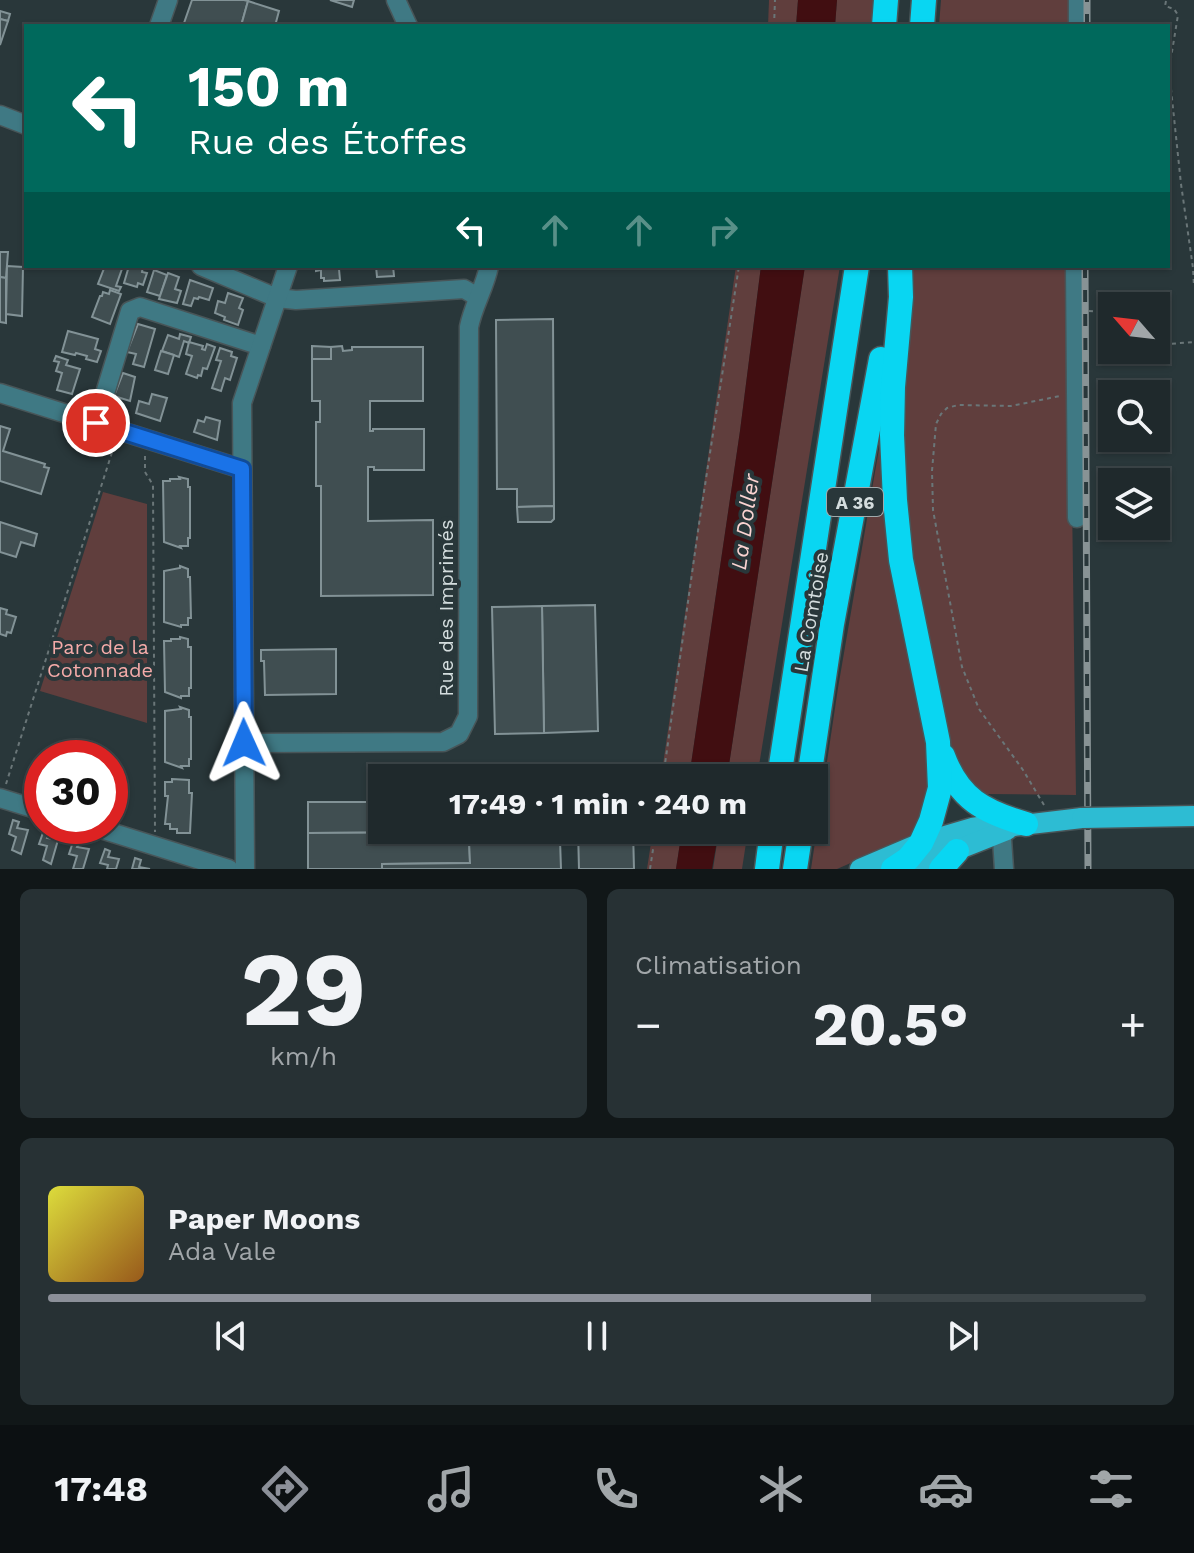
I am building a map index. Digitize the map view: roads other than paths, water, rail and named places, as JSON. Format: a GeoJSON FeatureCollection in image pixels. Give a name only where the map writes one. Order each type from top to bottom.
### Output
{"type":"FeatureCollection","features":[{"type":"Feature","properties":{"kind":"highway"},"geometry":{"type":"LineString","coordinates":[[884,24],[886,0]]}},
{"type":"Feature","properties":{"kind":"highway"},"geometry":{"type":"LineString","coordinates":[[922,24],[924,0]]}},
{"type":"Feature","properties":{"kind":"highway","name":"La Comtoise"},"geometry":{"type":"LineString","coordinates":[[781,764],[857,268]]}},
{"type":"Feature","properties":{"kind":"highway"},"geometry":{"type":"LineString","coordinates":[[897,268],[901,297],[893,387],[895,500],[901,560],[938,742],[955,782],[971,800],[999,816],[1014,830]]}},
{"type":"Feature","properties":{"kind":"highway","name":"La Comtoise"},"geometry":{"type":"LineString","coordinates":[[811,764],[832,624],[897,268]]}},
{"type":"Feature","properties":{"kind":"highway"},"geometry":{"type":"LineString","coordinates":[[893,869],[908,859],[921,843],[931,821],[940,788],[938,742]]}},
{"type":"Feature","properties":{"kind":"highway"},"geometry":{"type":"LineString","coordinates":[[767,869],[770,844]]}},
{"type":"Feature","properties":{"kind":"highway"},"geometry":{"type":"LineString","coordinates":[[795,869],[799,844]]}},
{"type":"Feature","properties":{"kind":"main road"},"geometry":{"type":"LineString","coordinates":[[909,869],[949,860],[1001,834],[1053,820],[1194,816]]}},
{"type":"Feature","properties":{"kind":"main road"},"geometry":{"type":"LineString","coordinates":[[860,869],[921,843],[985,826],[1014,830]]}},
{"type":"Feature","properties":{"kind":"street"},"geometry":{"type":"LineString","coordinates":[[160,24],[168,0]]}},
{"type":"Feature","properties":{"kind":"street"},"geometry":{"type":"LineString","coordinates":[[396,0],[407,24]]}},
{"type":"Feature","properties":{"kind":"street"},"geometry":{"type":"LineString","coordinates":[[1078,0],[1078,24]]}},
{"type":"Feature","properties":{"kind":"street"},"geometry":{"type":"LineString","coordinates":[[0,115],[24,124]]}},
{"type":"Feature","properties":{"kind":"street"},"geometry":{"type":"LineString","coordinates":[[206,268],[277,298],[296,300],[464,289],[478,297]]}},
{"type":"Feature","properties":{"kind":"street"},"geometry":{"type":"LineString","coordinates":[[245,869],[242,403],[287,268]]}},
{"type":"Feature","properties":{"kind":"street","name":"Rue des Imprimés"},"geometry":{"type":"LineString","coordinates":[[244,743],[443,742],[459,734],[468,716],[469,327],[488,268]]}},
{"type":"Feature","properties":{"kind":"street"},"geometry":{"type":"LineString","coordinates":[[1075,268],[1077,518]]}},
{"type":"Feature","properties":{"kind":"street"},"geometry":{"type":"LineString","coordinates":[[96,423],[130,311],[140,307],[261,346]]}},
{"type":"Feature","properties":{"kind":"street"},"geometry":{"type":"LineString","coordinates":[[0,393],[242,469]]}},
{"type":"Feature","properties":{"kind":"street"},"geometry":{"type":"LineString","coordinates":[[1,798],[24,805]]}},
{"type":"Feature","properties":{"kind":"street"},"geometry":{"type":"LineString","coordinates":[[1004,869],[1014,830]]}},
{"type":"Feature","properties":{"kind":"street"},"geometry":{"type":"LineString","coordinates":[[128,838],[229,869]]}},
{"type":"Feature","properties":{"kind":"water"},"geometry":{"type":"Polygon","coordinates":[[[798,0],[837,0],[835,24],[796,24],[798,0]]]}},
{"type":"Feature","properties":{"kind":"water","name":"La Doller"},"geometry":{"type":"Polygon","coordinates":[[[761,268],[805,268],[729,764],[691,764],[761,268]]]}},
{"type":"Feature","properties":{"kind":"water"},"geometry":{"type":"Polygon","coordinates":[[[680,844],[716,844],[712,869],[676,869],[680,844]]]}},
{"type":"Feature","properties":{"kind":"railway"},"geometry":{"type":"LineString","coordinates":[[1087,0],[1087,24]]}},
{"type":"Feature","properties":{"kind":"railway"},"geometry":{"type":"LineString","coordinates":[[1085,268],[1088,869]]}},
{"type":"Feature","properties":{"kind":"park label","name":"Parc de la Cotonnade"},"geometry":{"type":"Point","coordinates":[100,658]}}]}
